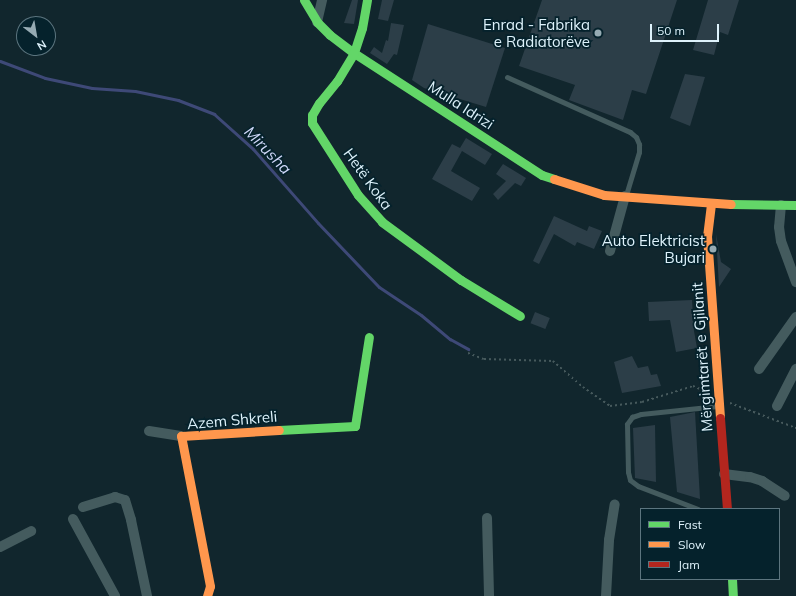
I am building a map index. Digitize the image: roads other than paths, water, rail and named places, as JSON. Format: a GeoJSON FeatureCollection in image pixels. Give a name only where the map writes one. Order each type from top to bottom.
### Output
{"type":"FeatureCollection","features":[{"type":"Feature","properties":{"kind":"street","name":"Mulla Idrizi"},"geometry":{"type":"LineString","coordinates":[[304,0],[317,22],[330,35],[542,175],[575,188],[604,195],[711,204],[796,205]]}},
{"type":"Feature","properties":{"kind":"street"},"geometry":{"type":"LineString","coordinates":[[317,22],[322,0]]}},
{"type":"Feature","properties":{"kind":"street"},"geometry":{"type":"LineString","coordinates":[[354,52],[362,28],[367,0]]}},
{"type":"Feature","properties":{"kind":"street","name":"Hetë Koka"},"geometry":{"type":"LineString","coordinates":[[354,52],[337,81],[319,103],[312,116],[312,123],[318,134],[358,195],[382,222],[461,280],[520,316]]}},
{"type":"Feature","properties":{"kind":"street"},"geometry":{"type":"LineString","coordinates":[[610,251],[626,196]]}},
{"type":"Feature","properties":{"kind":"street","name":"Mërgimtarët e Gjilanit"},"geometry":{"type":"LineString","coordinates":[[711,204],[707,236],[727,508]]}},
{"type":"Feature","properties":{"kind":"street"},"geometry":{"type":"LineString","coordinates":[[781,205],[779,227],[781,241],[796,282]]}},
{"type":"Feature","properties":{"kind":"street"},"geometry":{"type":"LineString","coordinates":[[759,369],[796,317]]}},
{"type":"Feature","properties":{"kind":"street","name":"Azem Shkreli"},"geometry":{"type":"LineString","coordinates":[[210,594],[210,586],[181,436],[355,426],[369,337]]}},
{"type":"Feature","properties":{"kind":"street"},"geometry":{"type":"LineString","coordinates":[[778,406],[796,369]]}},
{"type":"Feature","properties":{"kind":"street"},"geometry":{"type":"LineString","coordinates":[[149,430],[181,436]]}},
{"type":"Feature","properties":{"kind":"street"},"geometry":{"type":"LineString","coordinates":[[724,474],[750,476],[762,481],[785,496]]}},
{"type":"Feature","properties":{"kind":"street"},"geometry":{"type":"LineString","coordinates":[[83,508],[115,497],[124,500],[147,596]]}},
{"type":"Feature","properties":{"kind":"street"},"geometry":{"type":"LineString","coordinates":[[606,596],[609,540],[614,504]]}},
{"type":"Feature","properties":{"kind":"street"},"geometry":{"type":"LineString","coordinates":[[487,518],[489,596]]}},
{"type":"Feature","properties":{"kind":"street"},"geometry":{"type":"LineString","coordinates":[[73,520],[115,596]]}},
{"type":"Feature","properties":{"kind":"street"},"geometry":{"type":"LineString","coordinates":[[0,547],[31,531]]}},
{"type":"Feature","properties":{"kind":"street"},"geometry":{"type":"LineString","coordinates":[[732,580],[733,596]]}},
{"type":"Feature","properties":{"kind":"lane"},"geometry":{"type":"LineString","coordinates":[[507,77],[626,131],[636,137],[639,142],[639,152],[626,196]]}},
{"type":"Feature","properties":{"kind":"lane"},"geometry":{"type":"LineString","coordinates":[[695,508],[638,486],[630,480],[628,472],[627,424],[630,418],[641,414],[719,402]]}},
{"type":"Feature","properties":{"kind":"waterway","name":"Mirusha"},"geometry":{"type":"LineString","coordinates":[[0,61],[45,78],[92,88],[135,91],[178,100],[214,114],[253,149],[318,223],[379,287],[421,315],[450,339],[468,349]]}},
{"type":"Feature","properties":{"kind":"place","name":"Enrad - Fabrika e Radiatorëve"},"geometry":{"type":"Point","coordinates":[598,33]}},
{"type":"Feature","properties":{"kind":"place","name":"Auto Elektricist Bujari"},"geometry":{"type":"Point","coordinates":[713,249]}}]}
